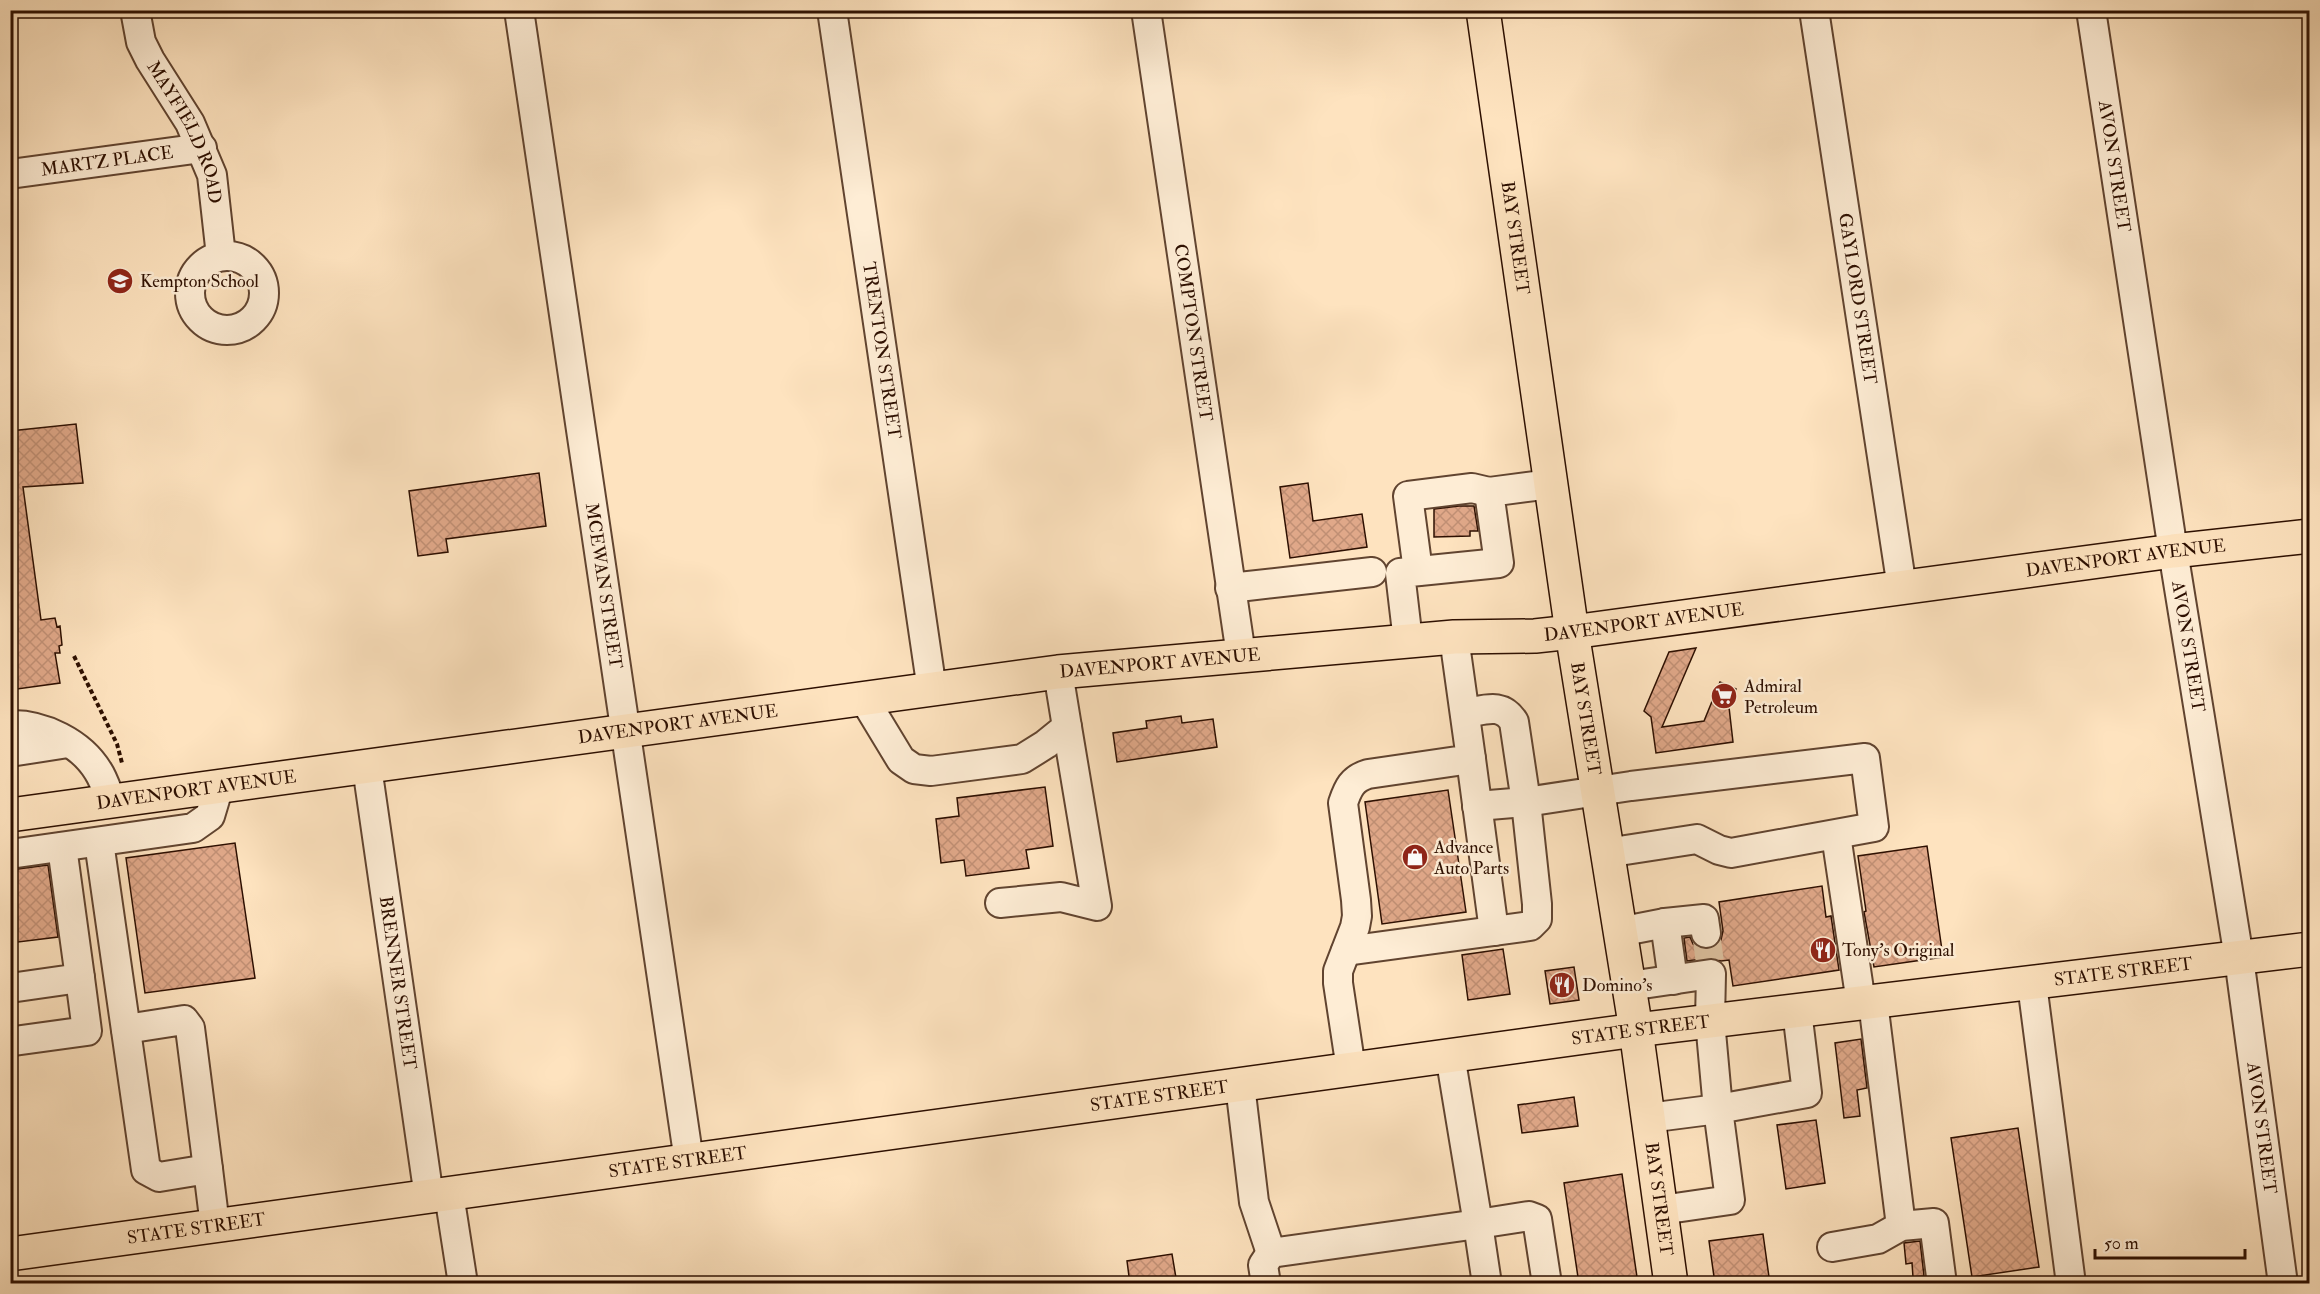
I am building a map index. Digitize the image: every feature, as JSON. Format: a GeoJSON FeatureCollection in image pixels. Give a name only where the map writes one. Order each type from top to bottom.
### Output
{"type":"FeatureCollection","features":[{"type":"Feature","properties":{"kind":"main road","name":"BAY STREET"},"geometry":{"type":"LineString","coordinates":[[1483,10],[1572,632],[1636,1030],[1671,1284]]}},
{"type":"Feature","properties":{"kind":"main road","name":"DAVENPORT AVENUE"},"geometry":{"type":"LineString","coordinates":[[10,815],[1058,672],[1454,637],[1535,636],[1572,632],[2173,550],[2310,536]]}},
{"type":"Feature","properties":{"kind":"main road","name":"STATE STREET"},"geometry":{"type":"LineString","coordinates":[[10,1254],[1636,1030],[2310,949]]}},
{"type":"Feature","properties":{"kind":"street","name":"MAYFIELD ROAD"},"geometry":{"type":"LineString","coordinates":[[135,10],[141,42],[190,123],[212,175],[221,256]]}},
{"type":"Feature","properties":{"kind":"street","name":"MCEWAN STREET"},"geometry":{"type":"LineString","coordinates":[[519,10],[689,1161]]}},
{"type":"Feature","properties":{"kind":"street","name":"TRENTON STREET"},"geometry":{"type":"LineString","coordinates":[[832,10],[932,690]]}},
{"type":"Feature","properties":{"kind":"street","name":"COMPTON STREET"},"geometry":{"type":"LineString","coordinates":[[1146,10],[1240,655]]}},
{"type":"Feature","properties":{"kind":"street","name":"GAYLORD STREET"},"geometry":{"type":"LineString","coordinates":[[1814,10],[1902,588]]}},
{"type":"Feature","properties":{"kind":"street","name":"AVON STREET"},"geometry":{"type":"LineString","coordinates":[[2091,10],[2173,550],[2239,958],[2283,1284]]}},
{"type":"Feature","properties":{"kind":"street","name":"MARTZ PLACE"},"geometry":{"type":"LineString","coordinates":[[10,174],[202,148]]}},
{"type":"Feature","properties":{"kind":"street"},"geometry":{"type":"LineString","coordinates":[[1418,571],[1408,496],[1472,488],[1489,492],[1551,484]]}},
{"type":"Feature","properties":{"kind":"street"},"geometry":{"type":"LineString","coordinates":[[1408,641],[1400,573],[1499,562],[1489,492]]}},
{"type":"Feature","properties":{"kind":"street"},"geometry":{"type":"LineString","coordinates":[[1230,588],[1372,572]]}},
{"type":"Feature","properties":{"kind":"street"},"geometry":{"type":"LineString","coordinates":[[1454,637],[1494,931]]}},
{"type":"Feature","properties":{"kind":"street"},"geometry":{"type":"LineString","coordinates":[[1000,903],[1061,897],[1097,906],[1058,672]]}},
{"type":"Feature","properties":{"kind":"street"},"geometry":{"type":"LineString","coordinates":[[864,699],[902,760],[914,769],[931,771],[1022,759],[1046,744],[1066,727]]}},
{"type":"Feature","properties":{"kind":"street"},"geometry":{"type":"LineString","coordinates":[[1346,951],[1530,926],[1537,919],[1526,802],[1514,722],[1509,714],[1499,708],[1465,712]]}},
{"type":"Feature","properties":{"kind":"street"},"geometry":{"type":"LineString","coordinates":[[10,725],[34,727],[50,732],[68,743],[91,761],[99,772],[111,801]]}},
{"type":"Feature","properties":{"kind":"street"},"geometry":{"type":"LineString","coordinates":[[10,752],[68,743]]}},
{"type":"Feature","properties":{"kind":"street"},"geometry":{"type":"LineString","coordinates":[[1477,806],[1526,802],[1866,758],[1874,827],[1731,853],[1697,839],[1606,853]]}},
{"type":"Feature","properties":{"kind":"street"},"geometry":{"type":"LineString","coordinates":[[1351,1069],[1338,983],[1338,971],[1355,927],[1356,916],[1356,900],[1343,803],[1348,789],[1355,777],[1471,759]]}},
{"type":"Feature","properties":{"kind":"street","name":"BRENNER STREET"},"geometry":{"type":"LineString","coordinates":[[367,767],[439,1196],[462,1284]]}},
{"type":"Feature","properties":{"kind":"street"},"geometry":{"type":"LineString","coordinates":[[10,854],[193,828],[210,816],[219,786]]}},
{"type":"Feature","properties":{"kind":"street"},"geometry":{"type":"LineString","coordinates":[[1836,835],[1867,1003],[1901,1226]]}},
{"type":"Feature","properties":{"kind":"street"},"geometry":{"type":"LineString","coordinates":[[99,842],[146,1170],[159,1177],[208,1169]]}},
{"type":"Feature","properties":{"kind":"street"},"geometry":{"type":"LineString","coordinates":[[14,1041],[87,1031],[62,847]]}},
{"type":"Feature","properties":{"kind":"street"},"geometry":{"type":"LineString","coordinates":[[1665,923],[1673,980]]}},
{"type":"Feature","properties":{"kind":"street"},"geometry":{"type":"LineString","coordinates":[[1619,932],[1665,923],[1705,926]]}},
{"type":"Feature","properties":{"kind":"street"},"geometry":{"type":"LineString","coordinates":[[1629,986],[1673,980],[1710,968],[1710,1021],[1718,1109],[1730,1200],[1661,1210]]}},
{"type":"Feature","properties":{"kind":"street"},"geometry":{"type":"LineString","coordinates":[[10,988],[80,978]]}},
{"type":"Feature","properties":{"kind":"street"},"geometry":{"type":"LineString","coordinates":[[2032,984],[2071,1284]]}},
{"type":"Feature","properties":{"kind":"street"},"geometry":{"type":"LineString","coordinates":[[1648,1118],[1718,1109],[1807,1093],[1797,1011]]}},
{"type":"Feature","properties":{"kind":"street"},"geometry":{"type":"LineString","coordinates":[[126,1029],[184,1020],[190,1028],[215,1226]]}},
{"type":"Feature","properties":{"kind":"street"},"geometry":{"type":"LineString","coordinates":[[1450,1055],[1487,1284]]}},
{"type":"Feature","properties":{"kind":"street"},"geometry":{"type":"LineString","coordinates":[[1240,1085],[1254,1202],[1271,1253]]}},
{"type":"Feature","properties":{"kind":"street"},"geometry":{"type":"LineString","coordinates":[[1266,1284],[1263,1265],[1271,1253],[1529,1216],[1537,1219],[1547,1284]]}},
{"type":"Feature","properties":{"kind":"street"},"geometry":{"type":"LineString","coordinates":[[1832,1247],[1878,1239],[1901,1226],[1934,1223],[1942,1284]]}},
{"type":"Feature","properties":{"kind":"path"},"geometry":{"type":"LineString","coordinates":[[75,656],[117,744],[124,769]]}},
{"type":"Feature","properties":{"kind":"building"},"geometry":{"type":"Polygon","coordinates":[[[76,424],[83,483],[23,487],[41,620],[55,618],[57,627],[60,626],[62,645],[59,646],[60,653],[55,653],[60,683],[10,690],[10,431],[76,424]]]}},
{"type":"Feature","properties":{"kind":"building"},"geometry":{"type":"Polygon","coordinates":[[[539,473],[546,526],[446,539],[448,552],[418,556],[409,491],[539,473]]]}},
{"type":"Feature","properties":{"kind":"building"},"geometry":{"type":"Polygon","coordinates":[[[1308,483],[1313,521],[1362,514],[1367,547],[1290,558],[1280,487],[1308,483]]]}},
{"type":"Feature","properties":{"kind":"building"},"geometry":{"type":"Polygon","coordinates":[[[1474,506],[1478,531],[1470,531],[1470,536],[1434,537],[1434,509],[1474,506]]]}},
{"type":"Feature","properties":{"kind":"building"},"geometry":{"type":"Polygon","coordinates":[[[1696,648],[1662,727],[1704,721],[1720,682],[1736,689],[1729,707],[1733,742],[1656,753],[1651,717],[1644,711],[1669,652],[1696,648]]]}},
{"type":"Feature","properties":{"kind":"building"},"geometry":{"type":"Polygon","coordinates":[[[1181,716],[1182,723],[1213,719],[1217,747],[1117,762],[1113,733],[1147,728],[1146,721],[1181,716]]]}},
{"type":"Feature","properties":{"kind":"building"},"geometry":{"type":"Polygon","coordinates":[[[1045,787],[1053,846],[1026,850],[1029,868],[966,876],[964,860],[941,863],[936,819],[959,816],[957,798],[1045,787]]]}},
{"type":"Feature","properties":{"kind":"building","name":"Advance Auto Parts"},"geometry":{"type":"Polygon","coordinates":[[[1448,790],[1466,912],[1382,924],[1365,802],[1448,790]]]}},
{"type":"Feature","properties":{"kind":"building"},"geometry":{"type":"Polygon","coordinates":[[[235,843],[255,978],[145,993],[126,858],[235,843]]]}},
{"type":"Feature","properties":{"kind":"building"},"geometry":{"type":"Polygon","coordinates":[[[1927,846],[1943,957],[1874,967],[1864,912],[1866,911],[1858,856],[1927,846]]]}},
{"type":"Feature","properties":{"kind":"building"},"geometry":{"type":"Polygon","coordinates":[[[48,865],[58,937],[10,943],[10,870],[48,865]]]}},
{"type":"Feature","properties":{"kind":"building"},"geometry":{"type":"Polygon","coordinates":[[[1822,886],[1826,917],[1831,916],[1839,970],[1733,986],[1729,960],[1709,958],[1687,961],[1684,938],[1690,937],[1693,944],[1699,948],[1708,949],[1716,946],[1721,940],[1723,931],[1719,902],[1822,886]]]}},
{"type":"Feature","properties":{"kind":"building"},"geometry":{"type":"Polygon","coordinates":[[[1503,949],[1510,994],[1468,1000],[1462,955],[1503,949]]]}},
{"type":"Feature","properties":{"kind":"building","name":"Domino's"},"geometry":{"type":"Polygon","coordinates":[[[1574,967],[1579,1000],[1550,1004],[1545,971],[1574,967]]]}},
{"type":"Feature","properties":{"kind":"building"},"geometry":{"type":"Polygon","coordinates":[[[1861,1039],[1867,1088],[1857,1090],[1860,1116],[1844,1118],[1835,1043],[1861,1039]]]}},
{"type":"Feature","properties":{"kind":"building"},"geometry":{"type":"Polygon","coordinates":[[[1574,1097],[1578,1126],[1522,1133],[1518,1105],[1574,1097]]]}},
{"type":"Feature","properties":{"kind":"building"},"geometry":{"type":"Polygon","coordinates":[[[1816,1120],[1825,1183],[1786,1189],[1777,1125],[1816,1120]]]}},
{"type":"Feature","properties":{"kind":"building"},"geometry":{"type":"Polygon","coordinates":[[[2018,1128],[2039,1267],[1972,1277],[1951,1138],[2018,1128]]]}},
{"type":"Feature","properties":{"kind":"building"},"geometry":{"type":"Polygon","coordinates":[[[1622,1174],[1638,1284],[1579,1284],[1564,1183],[1622,1174]]]}},
{"type":"Feature","properties":{"kind":"building"},"geometry":{"type":"Polygon","coordinates":[[[1763,1234],[1769,1277],[1715,1284],[1709,1241],[1763,1234]]]}},
{"type":"Feature","properties":{"kind":"building"},"geometry":{"type":"Polygon","coordinates":[[[1920,1241],[1924,1276],[1913,1277],[1912,1263],[1906,1264],[1904,1243],[1920,1241]]]}},
{"type":"Feature","properties":{"kind":"building"},"geometry":{"type":"Polygon","coordinates":[[[1172,1254],[1177,1284],[1130,1284],[1127,1261],[1172,1254]]]}},
{"type":"Feature","properties":{"kind":"tunnel"},"geometry":{"type":"LineString","coordinates":[[1706,933],[1710,963]]}},
{"type":"Feature","properties":{"kind":"place","name":"Kempton School"},"geometry":{"type":"Point","coordinates":[120,281]}},
{"type":"Feature","properties":{"kind":"place","name":"Admiral Petroleum"},"geometry":{"type":"Point","coordinates":[1724,696]}},
{"type":"Feature","properties":{"kind":"place","name":"Advance Auto Parts"},"geometry":{"type":"Point","coordinates":[1415,857]}},
{"type":"Feature","properties":{"kind":"place","name":"Tony's Original"},"geometry":{"type":"Point","coordinates":[1823,950]}},
{"type":"Feature","properties":{"kind":"place","name":"Domino's"},"geometry":{"type":"Point","coordinates":[1562,985]}}]}
